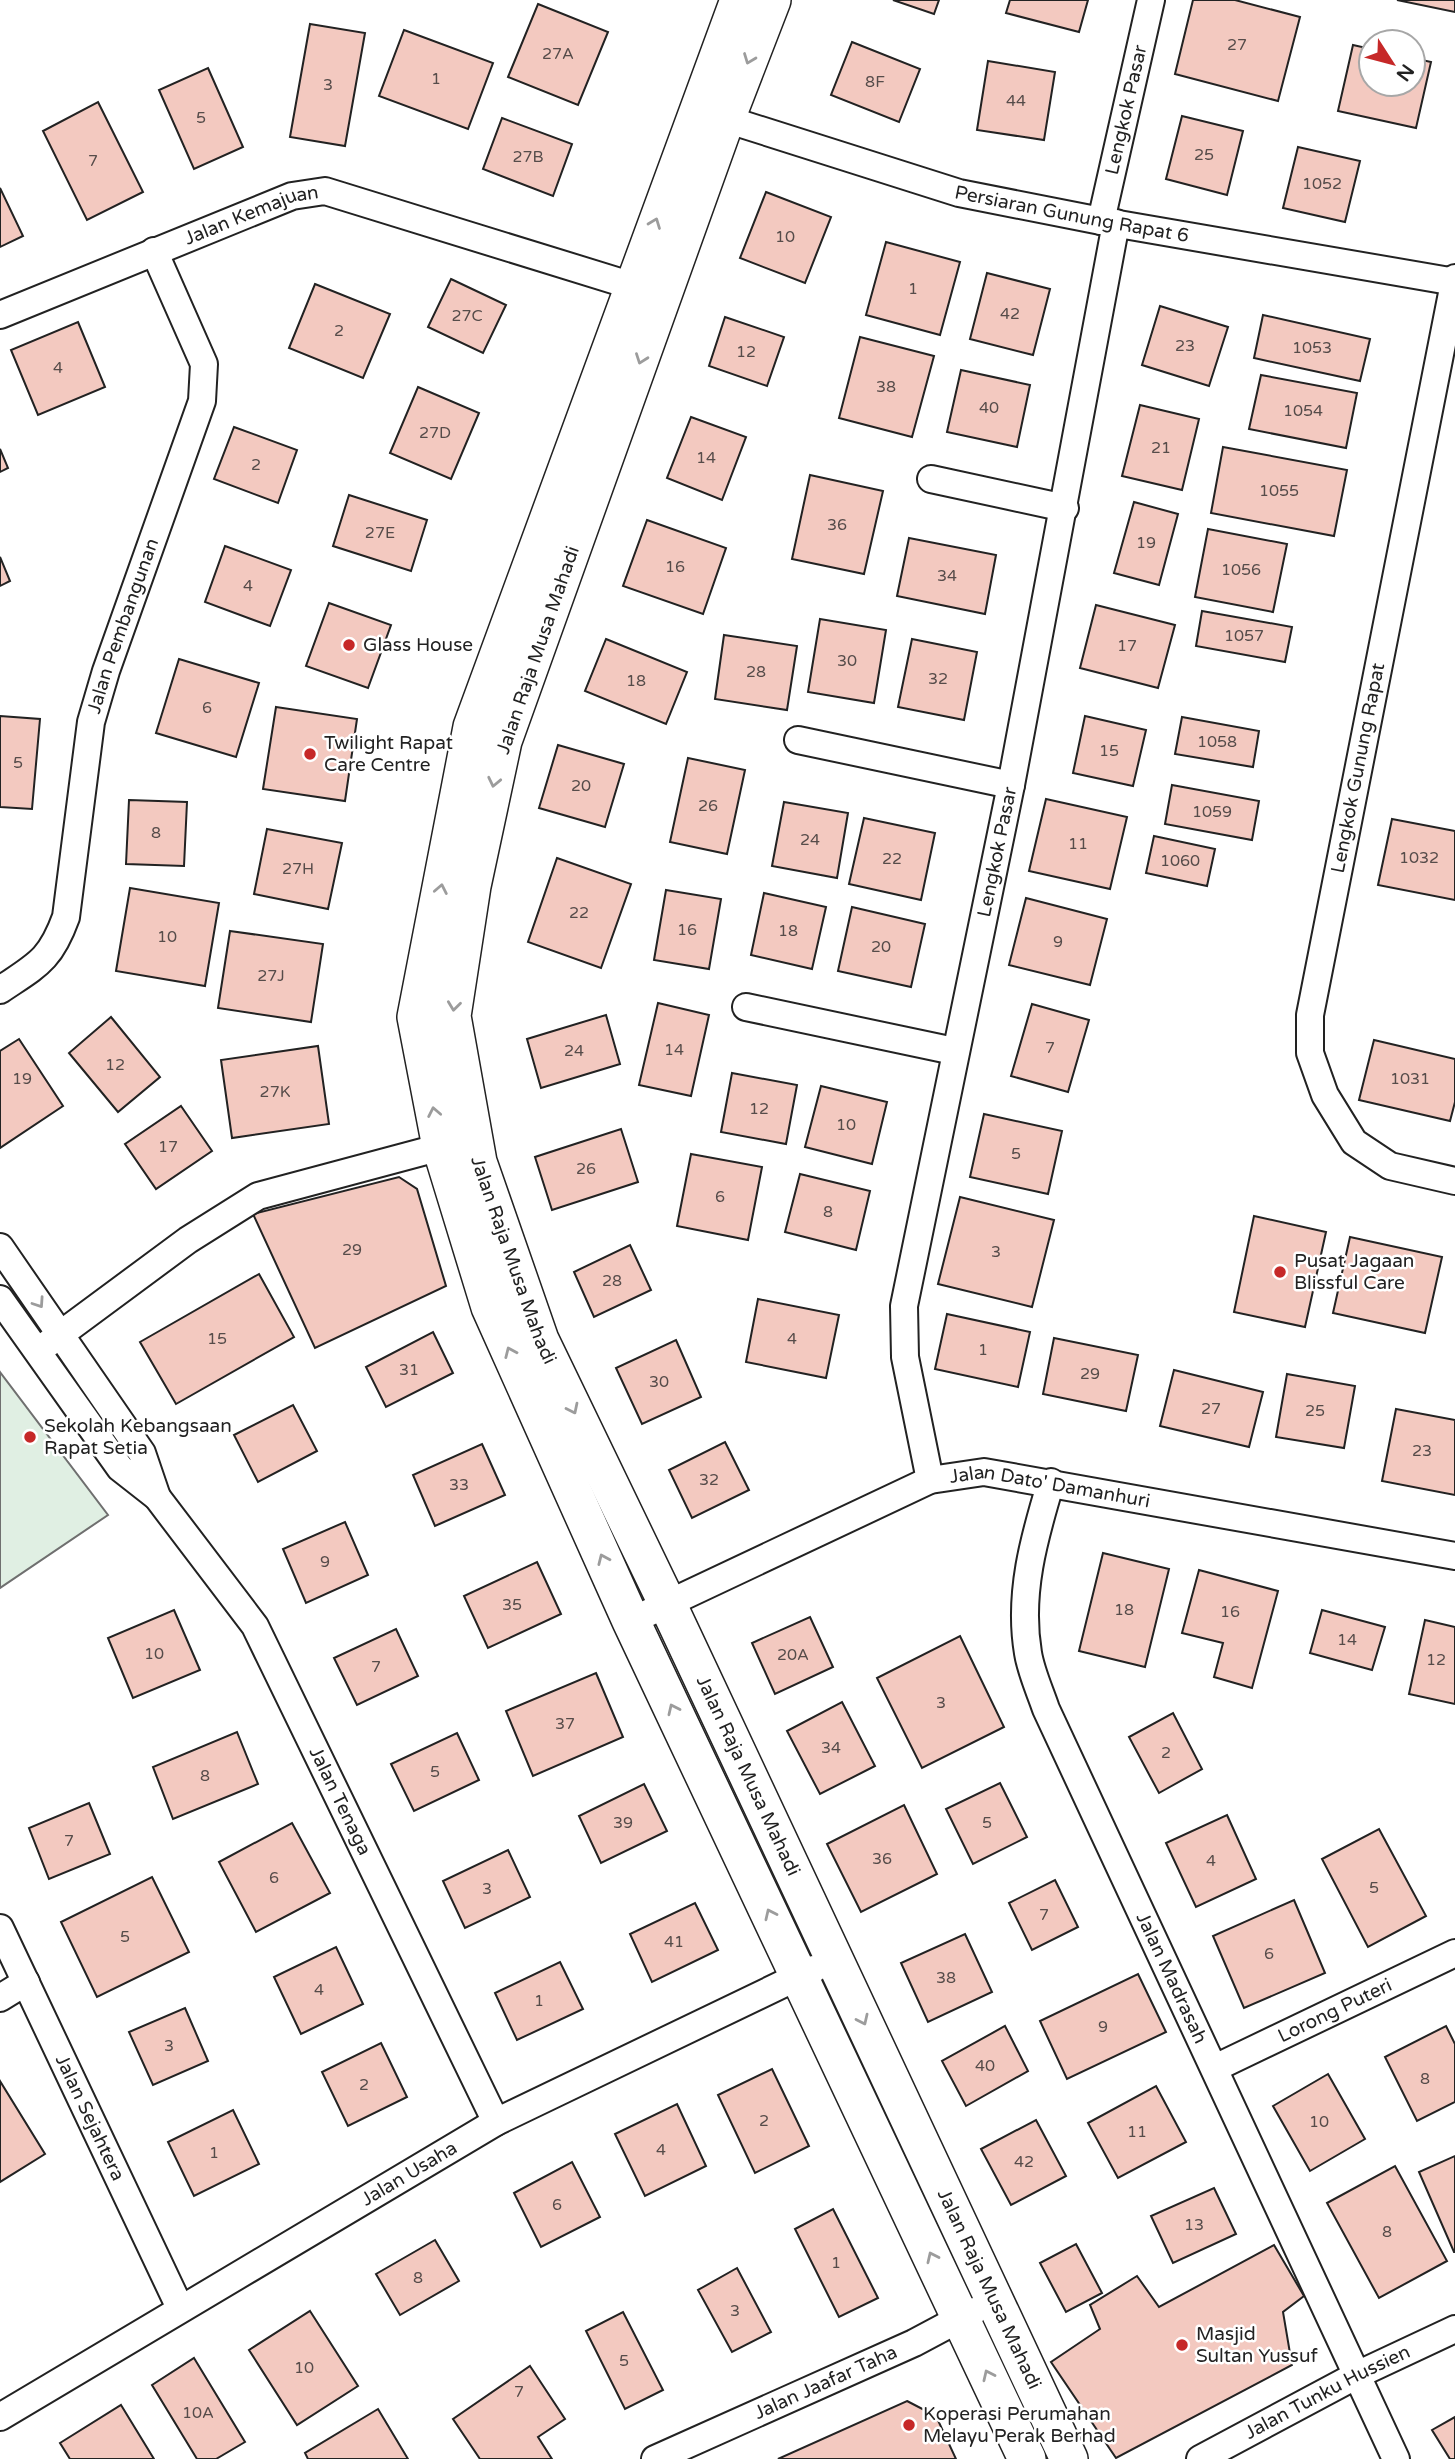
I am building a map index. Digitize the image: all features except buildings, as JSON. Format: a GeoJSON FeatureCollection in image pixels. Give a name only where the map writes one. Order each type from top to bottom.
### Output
{"type":"FeatureCollection","features":[{"type":"Feature","properties":{"kind":"main road","name":"Jalan Raja Musa Mahadi"},"geometry":{"type":"LineString","coordinates":[[739,0],[712,115],[648,291],[472,727],[416,1017],[441,1147],[490,1307],[631,1621],[1027,2459]]}},
{"type":"Feature","properties":{"kind":"main road","name":"Jalan Raja Musa Mahadi"},"geometry":{"type":"LineString","coordinates":[[712,115],[772,0]]}},
{"type":"Feature","properties":{"kind":"main road","name":"Jalan Raja Musa Mahadi"},"geometry":{"type":"LineString","coordinates":[[648,291],[503,741],[472,886],[452,1016],[478,1162],[540,1340],[667,1603],[1069,2459]]}},
{"type":"Feature","properties":{"kind":"street","name":"Lengkok Pasar"},"geometry":{"type":"LineString","coordinates":[[929,1480],[905,1357],[904,1306],[1065,508],[1109,222],[1150,0]]}},
{"type":"Feature","properties":{"kind":"street","name":"Persiaran Gunung Rapat 6"},"geometry":{"type":"LineString","coordinates":[[712,115],[959,193],[1109,222],[1455,281]]}},
{"type":"Feature","properties":{"kind":"street","name":"Jalan Kemajuan"},"geometry":{"type":"LineString","coordinates":[[0,315],[292,196],[325,191],[648,291]]}},
{"type":"Feature","properties":{"kind":"street","name":"Jalan Pembangunan"},"geometry":{"type":"LineString","coordinates":[[0,990],[33,968],[55,947],[66,917],[91,722],[106,671],[202,401],[204,364],[153,251]]}},
{"type":"Feature","properties":{"kind":"street","name":"Lengkok Gunung Rapat"},"geometry":{"type":"LineString","coordinates":[[1455,281],[1310,1015],[1310,1053],[1325,1095],[1354,1142],[1390,1166],[1455,1181]]}},
{"type":"Feature","properties":{"kind":"street"},"geometry":{"type":"LineString","coordinates":[[931,479],[1065,508]]}},
{"type":"Feature","properties":{"kind":"street"},"geometry":{"type":"LineString","coordinates":[[798,740],[1011,785]]}},
{"type":"Feature","properties":{"kind":"street"},"geometry":{"type":"LineString","coordinates":[[746,1007],[954,1051]]}},
{"type":"Feature","properties":{"kind":"street"},"geometry":{"type":"LineString","coordinates":[[38,1351],[188,1240],[258,1196],[441,1147]]}},
{"type":"Feature","properties":{"kind":"street","name":"Jalan Tenaga"},"geometry":{"type":"LineString","coordinates":[[0,1247],[142,1453],[157,1497]]}},
{"type":"Feature","properties":{"kind":"street","name":"Jalan Tenaga"},"geometry":{"type":"LineString","coordinates":[[0,1299],[120,1468],[157,1497],[261,1637],[496,2122]]}},
{"type":"Feature","properties":{"kind":"street"},"geometry":{"type":"LineString","coordinates":[[83,1415],[105,1399]]}},
{"type":"Feature","properties":{"kind":"street","name":"Jalan Dato' Damanhuri"},"geometry":{"type":"LineString","coordinates":[[631,1621],[929,1480],[984,1472],[1455,1556]]}},
{"type":"Feature","properties":{"kind":"street","name":"Jalan Madrasah"},"geometry":{"type":"LineString","coordinates":[[1051,1482],[1029,1562],[1024,1605],[1028,1654],[1046,1709],[1359,2374],[1396,2459]]}},
{"type":"Feature","properties":{"kind":"street","name":"Jalan Sejahtera"},"geometry":{"type":"LineString","coordinates":[[0,1928],[180,2308]]}},
{"type":"Feature","properties":{"kind":"street","name":"Lorong Puteri"},"geometry":{"type":"LineString","coordinates":[[1215,2068],[1455,1953]]}},
{"type":"Feature","properties":{"kind":"street","name":"Jalan Usaha"},"geometry":{"type":"LineString","coordinates":[[0,2417],[496,2122],[834,1958]]}},
{"type":"Feature","properties":{"kind":"street"},"geometry":{"type":"LineString","coordinates":[[0,1998],[26,1982]]}},
{"type":"Feature","properties":{"kind":"street","name":"Jalan Jaafar Taha"},"geometry":{"type":"LineString","coordinates":[[664,2457],[914,2343],[995,2301]]}},
{"type":"Feature","properties":{"kind":"street","name":"Jalan Tunku Hussien"},"geometry":{"type":"LineString","coordinates":[[1200,2459],[1359,2374],[1455,2329]]}},
{"type":"Feature","properties":{"kind":"green space","name":"Sekolah Kebangsaan Rapat Setia"},"geometry":{"type":"Polygon","coordinates":[[[0,1372],[108,1515],[0,1588],[0,1372]]]}},
{"type":"Feature","properties":{"kind":"place","name":"Glass House"},"geometry":{"type":"Point","coordinates":[349,645]}},
{"type":"Feature","properties":{"kind":"place","name":"Twilight Rapat Care Centre"},"geometry":{"type":"Point","coordinates":[310,754]}},
{"type":"Feature","properties":{"kind":"place","name":"Pusat Jagaan Blissful Care"},"geometry":{"type":"Point","coordinates":[1280,1272]}},
{"type":"Feature","properties":{"kind":"place","name":"Sekolah Kebangsaan Rapat Setia"},"geometry":{"type":"Point","coordinates":[30,1437]}},
{"type":"Feature","properties":{"kind":"place","name":"Masjid Sultan Yussuf"},"geometry":{"type":"Point","coordinates":[1182,2345]}},
{"type":"Feature","properties":{"kind":"place","name":"Koperasi Perumahan Melayu Perak Berhad"},"geometry":{"type":"Point","coordinates":[909,2425]}}]}
